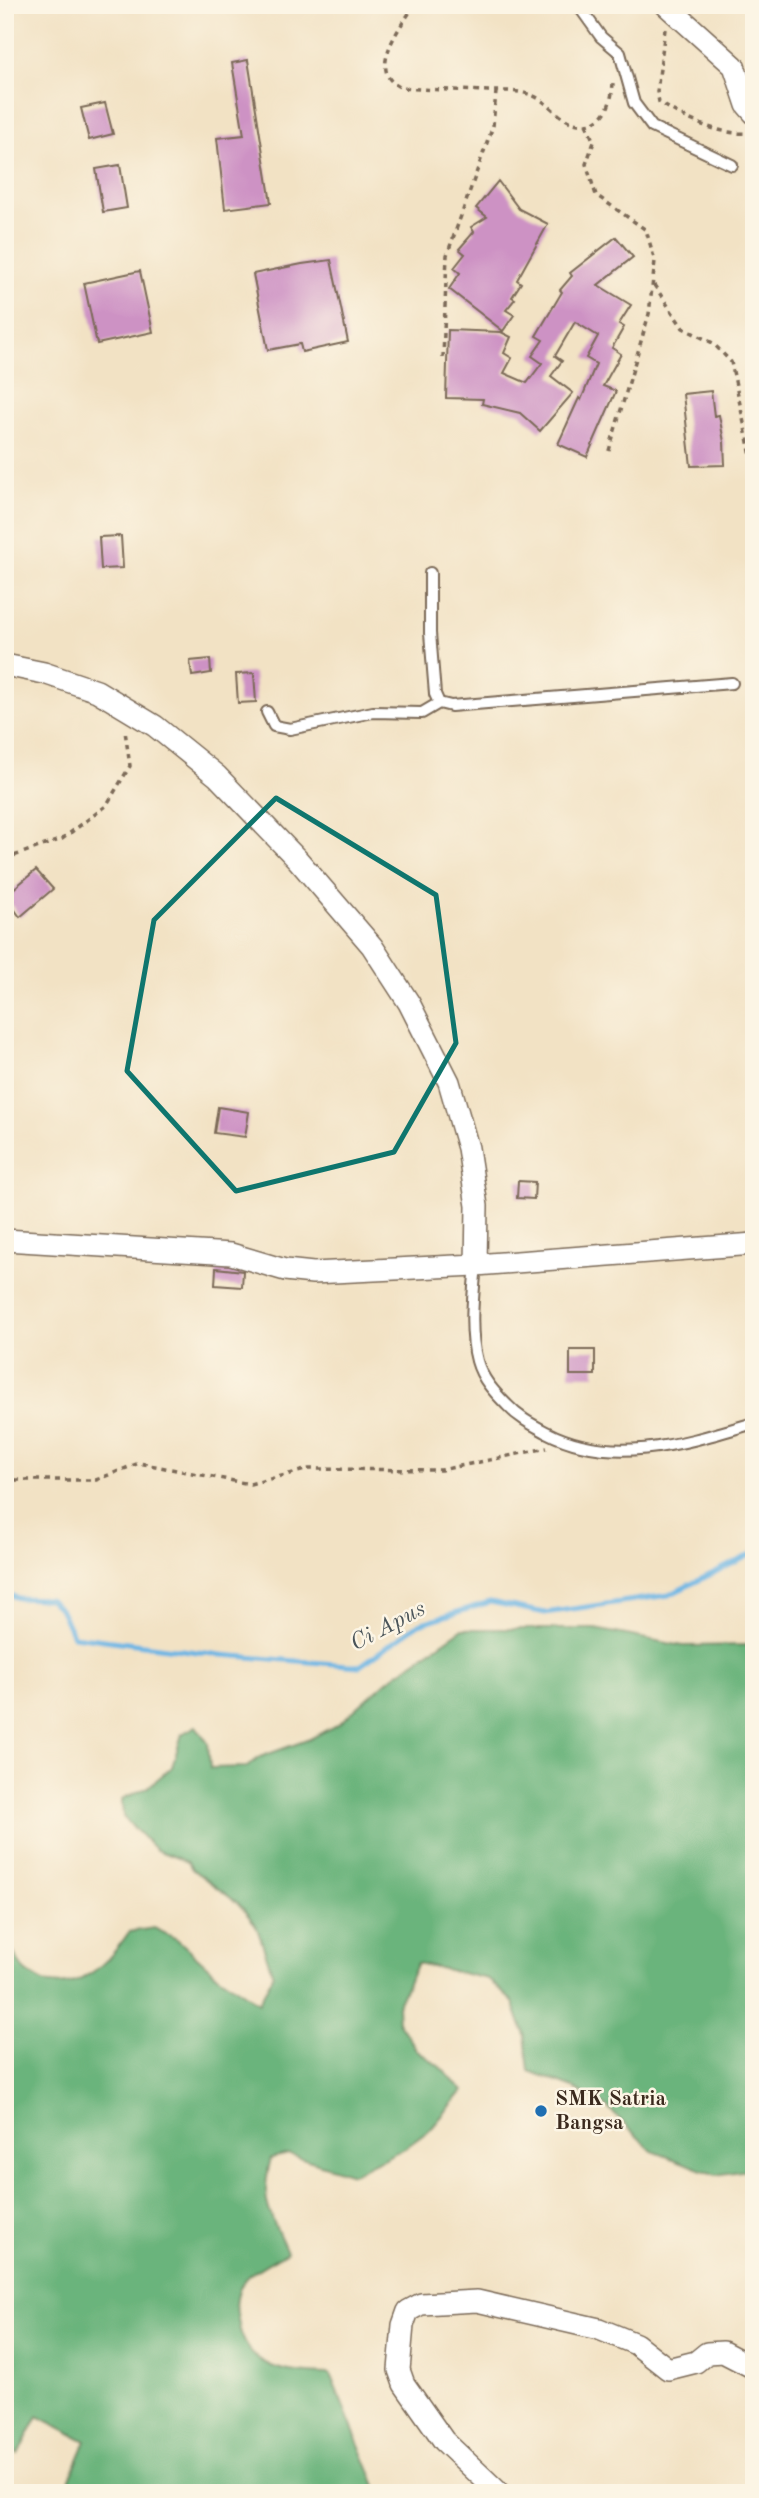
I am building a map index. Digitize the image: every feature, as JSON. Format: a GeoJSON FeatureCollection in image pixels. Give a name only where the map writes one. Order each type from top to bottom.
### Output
{"type":"FeatureCollection","features":[{"type":"Feature","properties":{"kind":"street"},"geometry":{"type":"LineString","coordinates":[[666,6],[744,65],[747,105],[754,113]]}},
{"type":"Feature","properties":{"kind":"street"},"geometry":{"type":"LineString","coordinates":[[5,665],[44,673],[97,691],[155,726],[217,776],[298,860],[372,946],[410,1003],[449,1082],[468,1148],[477,1206],[476,1265]]}},
{"type":"Feature","properties":{"kind":"street"},"geometry":{"type":"LineString","coordinates":[[5,1240],[231,1254],[285,1270],[313,1273],[476,1265],[754,1244]]}},
{"type":"Feature","properties":{"kind":"street"},"geometry":{"type":"LineString","coordinates":[[499,2493],[444,2441],[404,2384],[399,2370],[403,2325],[408,2311],[421,2304],[477,2301],[599,2329],[636,2344],[668,2369],[696,2362],[707,2353],[723,2352],[754,2368]]}},
{"type":"Feature","properties":{"kind":"lane"},"geometry":{"type":"LineString","coordinates":[[578,5],[601,37],[620,53],[634,103],[652,127],[732,165]]}},
{"type":"Feature","properties":{"kind":"lane"},"geometry":{"type":"LineString","coordinates":[[430,573],[434,682],[439,702],[451,706],[732,683]]}},
{"type":"Feature","properties":{"kind":"lane"},"geometry":{"type":"LineString","coordinates":[[267,712],[274,726],[290,729],[373,712],[422,713],[439,702]]}},
{"type":"Feature","properties":{"kind":"lane"},"geometry":{"type":"LineString","coordinates":[[476,1265],[474,1333],[477,1362],[489,1388],[519,1418],[567,1443],[614,1451],[668,1447],[754,1423]]}},
{"type":"Feature","properties":{"kind":"path"},"geometry":{"type":"LineString","coordinates":[[415,5],[394,36],[385,72],[391,82],[402,88],[519,91],[548,103],[568,122],[586,124],[599,119],[608,107],[612,74],[620,53]]}},
{"type":"Feature","properties":{"kind":"path"},"geometry":{"type":"LineString","coordinates":[[666,6],[657,92],[659,102],[693,122],[742,134],[754,133]]}},
{"type":"Feature","properties":{"kind":"path"},"geometry":{"type":"LineString","coordinates":[[443,358],[447,255],[493,126],[497,91]]}},
{"type":"Feature","properties":{"kind":"path"},"geometry":{"type":"LineString","coordinates":[[586,124],[594,142],[586,164],[596,195],[646,230],[655,261],[649,314],[608,454]]}},
{"type":"Feature","properties":{"kind":"path"},"geometry":{"type":"LineString","coordinates":[[652,283],[683,328],[713,343],[731,362],[751,456]]}},
{"type":"Feature","properties":{"kind":"path"},"geometry":{"type":"LineString","coordinates":[[5,859],[62,839],[106,806],[130,765],[126,732],[119,722]]}},
{"type":"Feature","properties":{"kind":"path"},"geometry":{"type":"LineString","coordinates":[[5,1480],[96,1480],[139,1463],[250,1484],[309,1469],[441,1470],[567,1443]]}},
{"type":"Feature","properties":{"kind":"highlighted area"},"geometry":{"type":"Polygon","coordinates":[[[276,798],[436,895],[456,1043],[394,1152],[236,1191],[127,1071],[154,920],[276,798]]]}},
{"type":"Feature","properties":{"kind":"green space"},"geometry":{"type":"Polygon","coordinates":[[[462,1629],[595,1629],[683,1646],[754,1645],[754,2169],[716,2175],[652,2151],[605,2105],[576,2089],[529,2071],[525,2035],[513,2002],[488,1979],[417,1963],[397,2006],[398,2022],[416,2049],[441,2068],[463,2091],[431,2129],[405,2148],[352,2174],[289,2154],[271,2158],[266,2197],[271,2217],[287,2252],[249,2276],[242,2284],[236,2304],[242,2337],[249,2350],[259,2359],[284,2370],[330,2374],[379,2493],[132,2493],[129,2489],[69,2481],[86,2441],[38,2416],[18,2454],[5,2446],[5,1934],[23,1969],[42,1981],[57,1985],[71,1983],[98,1968],[129,1932],[154,1928],[177,1939],[217,1975],[259,2003],[273,1975],[256,1925],[239,1904],[192,1869],[188,1862],[156,1850],[123,1817],[122,1799],[147,1788],[172,1767],[182,1734],[196,1726],[208,1743],[210,1768],[247,1767],[260,1757],[310,1739],[340,1723],[387,1681],[462,1629]]]}},
{"type":"Feature","properties":{"kind":"building"},"geometry":{"type":"Polygon","coordinates":[[[248,60],[271,203],[225,209],[217,138],[244,135],[232,63],[248,60]]]}},
{"type":"Feature","properties":{"kind":"building"},"geometry":{"type":"Polygon","coordinates":[[[105,103],[113,134],[89,140],[81,108],[105,103]]]}},
{"type":"Feature","properties":{"kind":"building"},"geometry":{"type":"Polygon","coordinates":[[[120,165],[127,208],[103,212],[96,169],[120,165]]]}},
{"type":"Feature","properties":{"kind":"building"},"geometry":{"type":"Polygon","coordinates":[[[498,181],[519,209],[548,224],[517,280],[521,283],[512,297],[515,299],[506,310],[514,315],[503,331],[449,289],[460,273],[454,268],[465,254],[459,249],[474,232],[471,227],[487,217],[476,208],[498,181]]]}},
{"type":"Feature","properties":{"kind":"building"},"geometry":{"type":"Polygon","coordinates":[[[616,237],[633,257],[598,285],[631,305],[619,324],[624,327],[612,348],[621,354],[603,386],[616,391],[587,457],[558,444],[596,364],[586,358],[598,336],[575,322],[555,356],[562,361],[551,376],[573,393],[540,431],[520,413],[482,404],[483,399],[446,398],[448,330],[501,332],[511,337],[504,353],[512,358],[504,373],[527,383],[542,363],[532,356],[543,340],[536,336],[562,292],[560,290],[572,276],[570,273],[616,237]]]}},
{"type":"Feature","properties":{"kind":"building"},"geometry":{"type":"Polygon","coordinates":[[[331,260],[348,342],[302,352],[300,344],[268,350],[253,274],[331,260]]]}},
{"type":"Feature","properties":{"kind":"building"},"geometry":{"type":"Polygon","coordinates":[[[140,271],[153,332],[97,344],[84,283],[140,271]]]}},
{"type":"Feature","properties":{"kind":"building"},"geometry":{"type":"Polygon","coordinates":[[[711,391],[714,416],[719,415],[725,465],[691,466],[683,394],[711,391]]]}},
{"type":"Feature","properties":{"kind":"building"},"geometry":{"type":"Polygon","coordinates":[[[121,536],[123,568],[101,569],[99,537],[121,536]]]}},
{"type":"Feature","properties":{"kind":"building"},"geometry":{"type":"Polygon","coordinates":[[[210,659],[211,673],[192,676],[190,661],[210,659]]]}},
{"type":"Feature","properties":{"kind":"building"},"geometry":{"type":"Polygon","coordinates":[[[254,673],[256,702],[238,703],[236,674],[254,673]]]}},
{"type":"Feature","properties":{"kind":"building"},"geometry":{"type":"Polygon","coordinates":[[[36,870],[53,889],[20,917],[5,896],[36,870]]]}},
{"type":"Feature","properties":{"kind":"building"},"geometry":{"type":"Polygon","coordinates":[[[218,1107],[249,1112],[245,1137],[214,1133],[218,1107]]]}},
{"type":"Feature","properties":{"kind":"building"},"geometry":{"type":"Polygon","coordinates":[[[518,1181],[535,1182],[534,1199],[517,1198],[518,1181]]]}},
{"type":"Feature","properties":{"kind":"building"},"geometry":{"type":"Polygon","coordinates":[[[216,1268],[243,1271],[242,1287],[215,1285],[216,1268]]]}},
{"type":"Feature","properties":{"kind":"building"},"geometry":{"type":"Polygon","coordinates":[[[570,1350],[595,1350],[595,1375],[570,1375],[570,1350]]]}},
{"type":"Feature","properties":{"kind":"waterway","name":"Ci Apus"},"geometry":{"type":"LineString","coordinates":[[5,1593],[18,1598],[49,1599],[61,1610],[73,1636],[221,1655],[360,1666],[419,1624],[490,1602],[545,1613],[669,1595],[754,1553]]}},
{"type":"Feature","properties":{"kind":"place","name":"SMK Satria Bangsa"},"geometry":{"type":"Point","coordinates":[541,2111]}}]}
